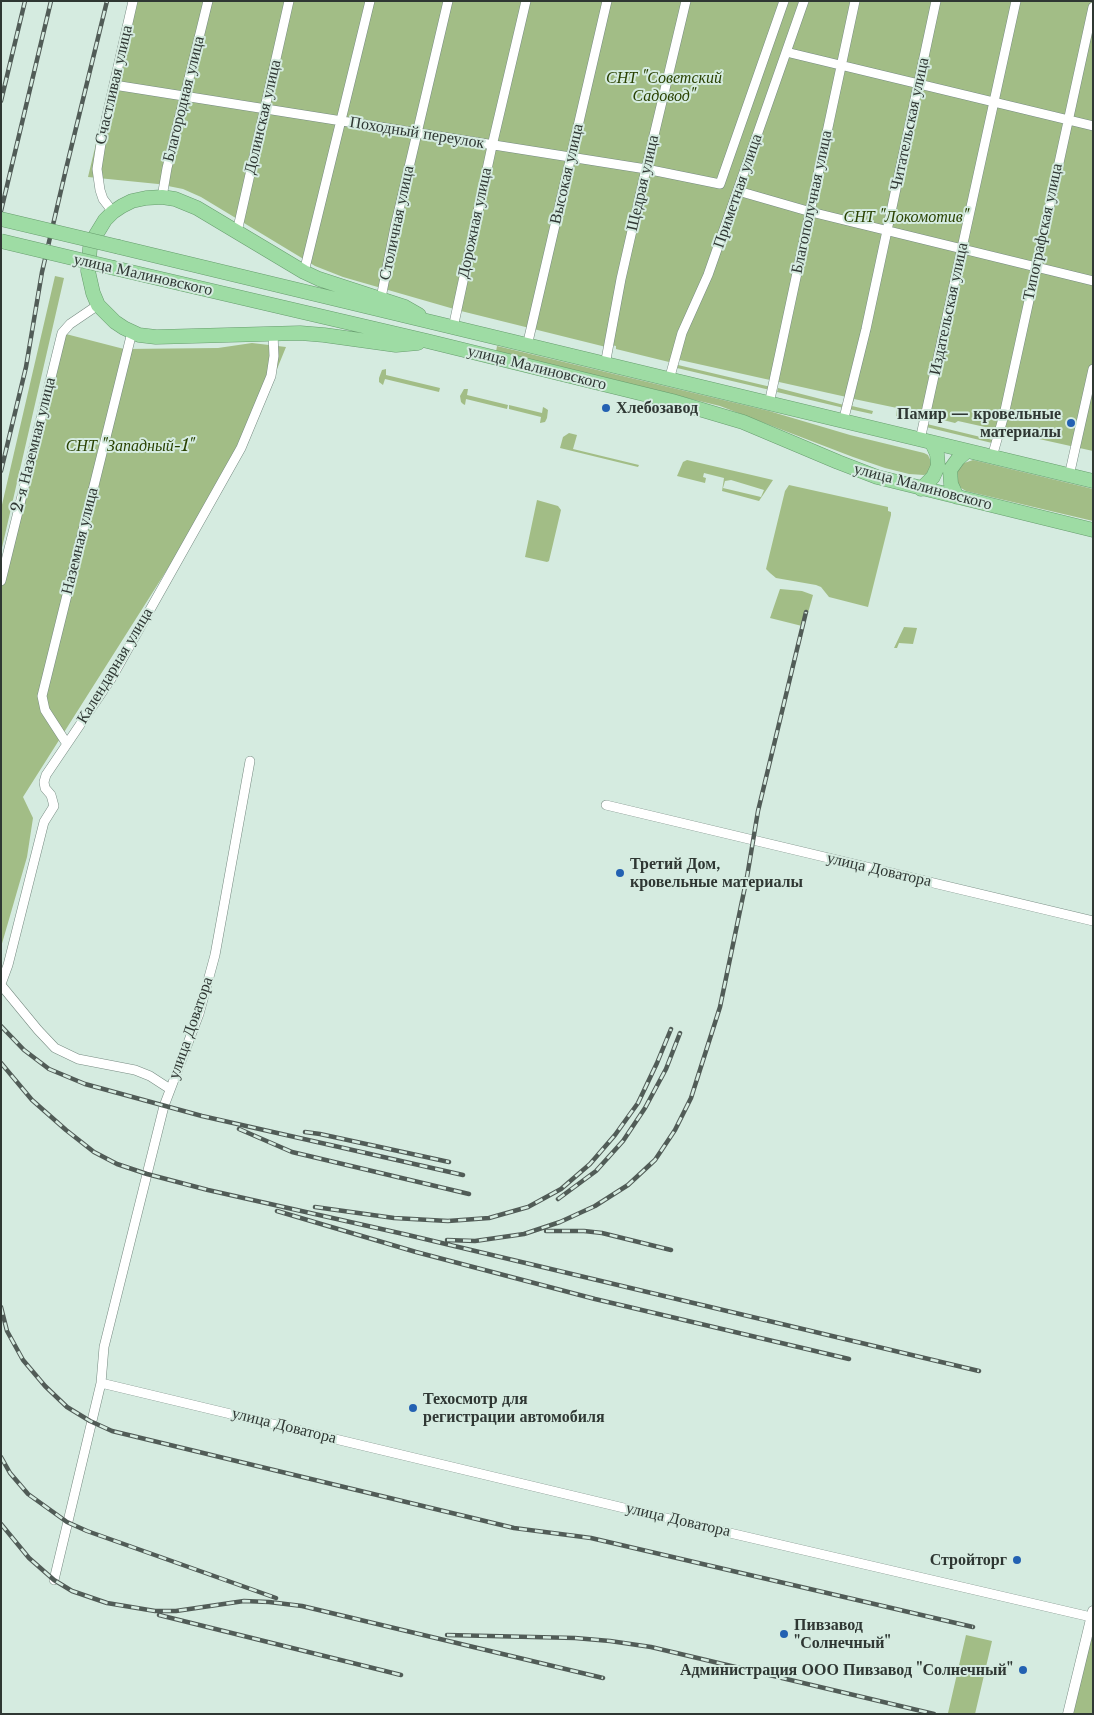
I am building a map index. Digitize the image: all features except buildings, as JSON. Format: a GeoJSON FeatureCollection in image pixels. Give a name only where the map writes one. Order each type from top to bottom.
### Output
{"type":"FeatureCollection","features":[{"type":"Feature","properties":{"kind":"highway"},"geometry":{"type":"LineString","coordinates":[[427,341],[396,345],[324,335],[273,334],[156,337],[132,332],[115,322],[98,305],[88,271],[89,254],[94,238],[105,220],[113,212],[132,201],[162,197],[185,202],[318,279],[410,309],[430,323]]}},
{"type":"Feature","properties":{"kind":"highway","name":"улица Малиновского"},"geometry":{"type":"LineString","coordinates":[[1,220],[1093,481]]}},
{"type":"Feature","properties":{"kind":"highway","name":"улица Малиновского"},"geometry":{"type":"LineString","coordinates":[[1,241],[427,341],[706,410],[743,422],[857,470],[921,489],[1093,530]]}},
{"type":"Feature","properties":{"kind":"highway"},"geometry":{"type":"LineString","coordinates":[[921,489],[936,474],[938,466],[937,454],[926,441]]}},
{"type":"Feature","properties":{"kind":"highway"},"geometry":{"type":"LineString","coordinates":[[957,498],[951,484],[950,470],[958,459],[967,452]]}},
{"type":"Feature","properties":{"kind":"street","name":"Счастливая улица"},"geometry":{"type":"LineString","coordinates":[[113,212],[103,199],[97,169],[133,1]]}},
{"type":"Feature","properties":{"kind":"street","name":"Благородная улица"},"geometry":{"type":"LineString","coordinates":[[162,197],[167,168],[208,1]]}},
{"type":"Feature","properties":{"kind":"street","name":"Долинская улица"},"geometry":{"type":"LineString","coordinates":[[237,232],[289,1]]}},
{"type":"Feature","properties":{"kind":"street"},"geometry":{"type":"LineString","coordinates":[[304,272],[370,1]]}},
{"type":"Feature","properties":{"kind":"street","name":"Столичная улица"},"geometry":{"type":"LineString","coordinates":[[381,298],[395,227],[448,1]]}},
{"type":"Feature","properties":{"kind":"street","name":"Дорожная улица"},"geometry":{"type":"LineString","coordinates":[[453,328],[492,146],[526,1]]}},
{"type":"Feature","properties":{"kind":"street","name":"Высокая улица"},"geometry":{"type":"LineString","coordinates":[[527,346],[607,1]]}},
{"type":"Feature","properties":{"kind":"street","name":"Щедрая улица"},"geometry":{"type":"LineString","coordinates":[[605,365],[621,279],[686,1]]}},
{"type":"Feature","properties":{"kind":"street","name":"Походный переулок"},"geometry":{"type":"LineString","coordinates":[[114,85],[646,169],[720,184],[784,1]]}},
{"type":"Feature","properties":{"kind":"street","name":"Приметная улица"},"geometry":{"type":"LineString","coordinates":[[669,380],[682,333],[708,276],[804,1]]}},
{"type":"Feature","properties":{"kind":"street","name":"Благополучная улица"},"geometry":{"type":"LineString","coordinates":[[769,404],[856,1]]}},
{"type":"Feature","properties":{"kind":"street","name":"Читательская улица"},"geometry":{"type":"LineString","coordinates":[[843,422],[866,330],[936,1]]}},
{"type":"Feature","properties":{"kind":"street","name":"Издательская улица"},"geometry":{"type":"LineString","coordinates":[[926,441],[962,249],[1016,1]]}},
{"type":"Feature","properties":{"kind":"street","name":"Типографская улица"},"geometry":{"type":"LineString","coordinates":[[992,457],[1004,414],[1093,7]]}},
{"type":"Feature","properties":{"kind":"street"},"geometry":{"type":"LineString","coordinates":[[786,52],[1093,126]]}},
{"type":"Feature","properties":{"kind":"street"},"geometry":{"type":"LineString","coordinates":[[738,191],[811,212],[1093,281]]}},
{"type":"Feature","properties":{"kind":"street","name":"2-я Наземная улица"},"geometry":{"type":"LineString","coordinates":[[1,581],[60,338],[65,328],[98,305]]}},
{"type":"Feature","properties":{"kind":"street","name":"Наземная улица"},"geometry":{"type":"LineString","coordinates":[[68,744],[42,705],[42,696],[132,332]]}},
{"type":"Feature","properties":{"kind":"street","name":"Календарная улица"},"geometry":{"type":"LineString","coordinates":[[1,984],[8,965],[44,822],[47,814],[54,806],[54,801],[45,788],[46,776],[111,679],[241,448],[272,376],[274,356],[273,334]]}},
{"type":"Feature","properties":{"kind":"street"},"geometry":{"type":"LineString","coordinates":[[1069,476],[1093,369]]}},
{"type":"Feature","properties":{"kind":"street","name":"улица Доватора"},"geometry":{"type":"LineString","coordinates":[[250,762],[215,955],[199,1014],[164,1106],[104,1347],[101,1382],[656,1515],[1092,1614]]}},
{"type":"Feature","properties":{"kind":"street","name":"улица Доватора"},"geometry":{"type":"LineString","coordinates":[[606,805],[1093,921]]}},
{"type":"Feature","properties":{"kind":"street"},"geometry":{"type":"LineString","coordinates":[[1,984],[55,1048],[78,1059],[135,1070],[150,1076],[170,1089]]}},
{"type":"Feature","properties":{"kind":"street"},"geometry":{"type":"LineString","coordinates":[[54,1580],[101,1382]]}},
{"type":"Feature","properties":{"kind":"street"},"geometry":{"type":"LineString","coordinates":[[1068,1714],[1092,1614]]}},
{"type":"Feature","properties":{"kind":"green space"},"geometry":{"type":"Polygon","coordinates":[[[130,1],[1093,1],[1093,451],[958,421],[955,423],[927,416],[921,422],[912,419],[914,412],[906,410],[902,417],[896,416],[897,408],[854,399],[852,406],[873,411],[872,414],[849,409],[851,398],[671,358],[669,362],[616,349],[616,346],[607,344],[606,347],[461,311],[343,277],[315,266],[201,197],[183,189],[158,184],[88,177],[130,1]]]}},
{"type":"Feature","properties":{"kind":"green space"},"geometry":{"type":"Polygon","coordinates":[[[55,276],[64,278],[1,552],[1,509],[55,276]]]}},
{"type":"Feature","properties":{"kind":"green space","name":"СНТ \"Западный-1\""},"geometry":{"type":"Polygon","coordinates":[[[62,333],[124,349],[218,348],[252,343],[286,347],[246,445],[23,797],[33,818],[27,857],[1,947],[1,569],[62,333]]]}},
{"type":"Feature","properties":{"kind":"green space"},"geometry":{"type":"Polygon","coordinates":[[[497,346],[769,411],[850,435],[924,453],[928,455],[932,464],[928,473],[924,475],[909,474],[885,468],[720,406],[496,352],[497,346]]]}},
{"type":"Feature","properties":{"kind":"green space"},"geometry":{"type":"Polygon","coordinates":[[[678,365],[771,387],[770,390],[677,368],[678,365]]]}},
{"type":"Feature","properties":{"kind":"green space"},"geometry":{"type":"Polygon","coordinates":[[[386,369],[386,375],[440,388],[439,392],[385,379],[383,385],[379,382],[379,378],[382,370],[386,369]]]}},
{"type":"Feature","properties":{"kind":"green space"},"geometry":{"type":"Polygon","coordinates":[[[778,388],[844,405],[844,408],[777,392],[778,388]]]}},
{"type":"Feature","properties":{"kind":"green space"},"geometry":{"type":"Polygon","coordinates":[[[464,389],[468,389],[467,395],[508,405],[507,409],[466,399],[465,405],[461,402],[460,396],[464,389]]]}},
{"type":"Feature","properties":{"kind":"green space"},"geometry":{"type":"Polygon","coordinates":[[[509,405],[542,413],[543,407],[548,410],[547,418],[545,422],[540,423],[541,417],[509,409],[509,405]]]}},
{"type":"Feature","properties":{"kind":"green space"},"geometry":{"type":"Polygon","coordinates":[[[927,424],[993,440],[992,443],[926,427],[927,424]]]}},
{"type":"Feature","properties":{"kind":"green space"},"geometry":{"type":"Polygon","coordinates":[[[569,433],[577,435],[573,449],[639,465],[638,467],[560,448],[563,437],[569,433]]]}},
{"type":"Feature","properties":{"kind":"green space"},"geometry":{"type":"Polygon","coordinates":[[[687,460],[773,480],[759,501],[722,491],[724,478],[704,473],[705,483],[677,476],[683,462],[687,460]],[[731,480],[725,481],[723,488],[761,497],[764,490],[731,480]]]}},
{"type":"Feature","properties":{"kind":"green space"},"geometry":{"type":"Polygon","coordinates":[[[973,460],[1093,489],[1093,521],[966,491],[958,483],[957,472],[964,463],[973,460]]]}},
{"type":"Feature","properties":{"kind":"green space"},"geometry":{"type":"Polygon","coordinates":[[[789,485],[888,507],[891,515],[868,607],[829,597],[821,587],[816,585],[776,578],[766,569],[785,491],[789,485]]]}},
{"type":"Feature","properties":{"kind":"green space"},"geometry":{"type":"Polygon","coordinates":[[[537,500],[558,506],[561,510],[549,561],[547,562],[525,557],[537,500]]]}},
{"type":"Feature","properties":{"kind":"green space"},"geometry":{"type":"Polygon","coordinates":[[[780,589],[802,591],[813,595],[802,626],[770,618],[780,589]]]}},
{"type":"Feature","properties":{"kind":"green space"},"geometry":{"type":"Polygon","coordinates":[[[904,627],[917,628],[913,644],[899,643],[897,648],[894,648],[904,627]]]}},
{"type":"Feature","properties":{"kind":"green space"},"geometry":{"type":"Polygon","coordinates":[[[1093,1630],[1093,1714],[1072,1714],[1093,1630]]]}},
{"type":"Feature","properties":{"kind":"green space"},"geometry":{"type":"Polygon","coordinates":[[[966,1635],[992,1641],[975,1714],[950,1714],[948,1713],[966,1635]]]}},
{"type":"Feature","properties":{"kind":"railway"},"geometry":{"type":"LineString","coordinates":[[1,101],[25,1]]}},
{"type":"Feature","properties":{"kind":"railway"},"geometry":{"type":"LineString","coordinates":[[1,211],[51,1]]}},
{"type":"Feature","properties":{"kind":"railway"},"geometry":{"type":"LineString","coordinates":[[1,471],[26,367],[42,272],[107,1]]}},
{"type":"Feature","properties":{"kind":"railway"},"geometry":{"type":"LineString","coordinates":[[447,1240],[475,1241],[524,1234],[560,1222],[595,1206],[628,1185],[655,1160],[675,1130],[691,1098],[720,1007],[747,877],[758,811],[806,612]]}},
{"type":"Feature","properties":{"kind":"railway"},"geometry":{"type":"LineString","coordinates":[[1,1026],[24,1050],[49,1069],[85,1084],[202,1116],[463,1175]]}},
{"type":"Feature","properties":{"kind":"railway"},"geometry":{"type":"LineString","coordinates":[[315,1207],[394,1218],[448,1221],[489,1218],[528,1207],[561,1189],[590,1164],[615,1135],[638,1103],[671,1029]]}},
{"type":"Feature","properties":{"kind":"railway"},"geometry":{"type":"LineString","coordinates":[[558,1199],[596,1171],[623,1141],[645,1108],[666,1069],[680,1033]]}},
{"type":"Feature","properties":{"kind":"railway"},"geometry":{"type":"LineString","coordinates":[[1,1063],[32,1100],[94,1152],[117,1164],[147,1174],[208,1190],[408,1235],[979,1371]]}},
{"type":"Feature","properties":{"kind":"railway"},"geometry":{"type":"LineString","coordinates":[[239,1129],[292,1152],[469,1194]]}},
{"type":"Feature","properties":{"kind":"railway"},"geometry":{"type":"LineString","coordinates":[[305,1132],[449,1162]]}},
{"type":"Feature","properties":{"kind":"railway"},"geometry":{"type":"LineString","coordinates":[[277,1211],[416,1252],[595,1299],[849,1359]]}},
{"type":"Feature","properties":{"kind":"railway"},"geometry":{"type":"LineString","coordinates":[[546,1231],[602,1233],[671,1250]]}},
{"type":"Feature","properties":{"kind":"railway"},"geometry":{"type":"LineString","coordinates":[[1,1307],[7,1331],[23,1360],[45,1386],[67,1407],[90,1421],[112,1431],[514,1528],[591,1538],[973,1627]]}},
{"type":"Feature","properties":{"kind":"railway"},"geometry":{"type":"LineString","coordinates":[[1,1457],[10,1473],[28,1494],[67,1522],[87,1531],[276,1598]]}},
{"type":"Feature","properties":{"kind":"railway"},"geometry":{"type":"LineString","coordinates":[[1,1524],[29,1558],[54,1580],[72,1591],[107,1603],[155,1611],[176,1611],[244,1601],[302,1606],[603,1678]]}},
{"type":"Feature","properties":{"kind":"railway"},"geometry":{"type":"LineString","coordinates":[[159,1615],[401,1675]]}},
{"type":"Feature","properties":{"kind":"railway"},"geometry":{"type":"LineString","coordinates":[[447,1635],[575,1638],[651,1647],[934,1714]]}},
{"type":"Feature","properties":{"kind":"place","name":"Хлебозавод"},"geometry":{"type":"Point","coordinates":[606,408]}},
{"type":"Feature","properties":{"kind":"place","name":"Памир — кровельные материалы"},"geometry":{"type":"Point","coordinates":[1071,423]}},
{"type":"Feature","properties":{"kind":"place","name":"Третий Дом, кровельные материалы"},"geometry":{"type":"Point","coordinates":[620,873]}},
{"type":"Feature","properties":{"kind":"place","name":"Техосмотр для регистрации автомобиля"},"geometry":{"type":"Point","coordinates":[413,1408]}},
{"type":"Feature","properties":{"kind":"place","name":"Стройторг"},"geometry":{"type":"Point","coordinates":[1017,1560]}},
{"type":"Feature","properties":{"kind":"place","name":"Пивзавод \"Солнечный\""},"geometry":{"type":"Point","coordinates":[784,1634]}},
{"type":"Feature","properties":{"kind":"place","name":"Администрация ООО Пивзавод \"Солнечный\""},"geometry":{"type":"Point","coordinates":[1023,1670]}},
{"type":"Feature","properties":{"kind":"park label","name":"СНТ \"Советский Садовод\""},"geometry":{"type":"Point","coordinates":[664,87]}},
{"type":"Feature","properties":{"kind":"park label","name":"СНТ \"Локомотив\""},"geometry":{"type":"Point","coordinates":[906,217]}}]}
